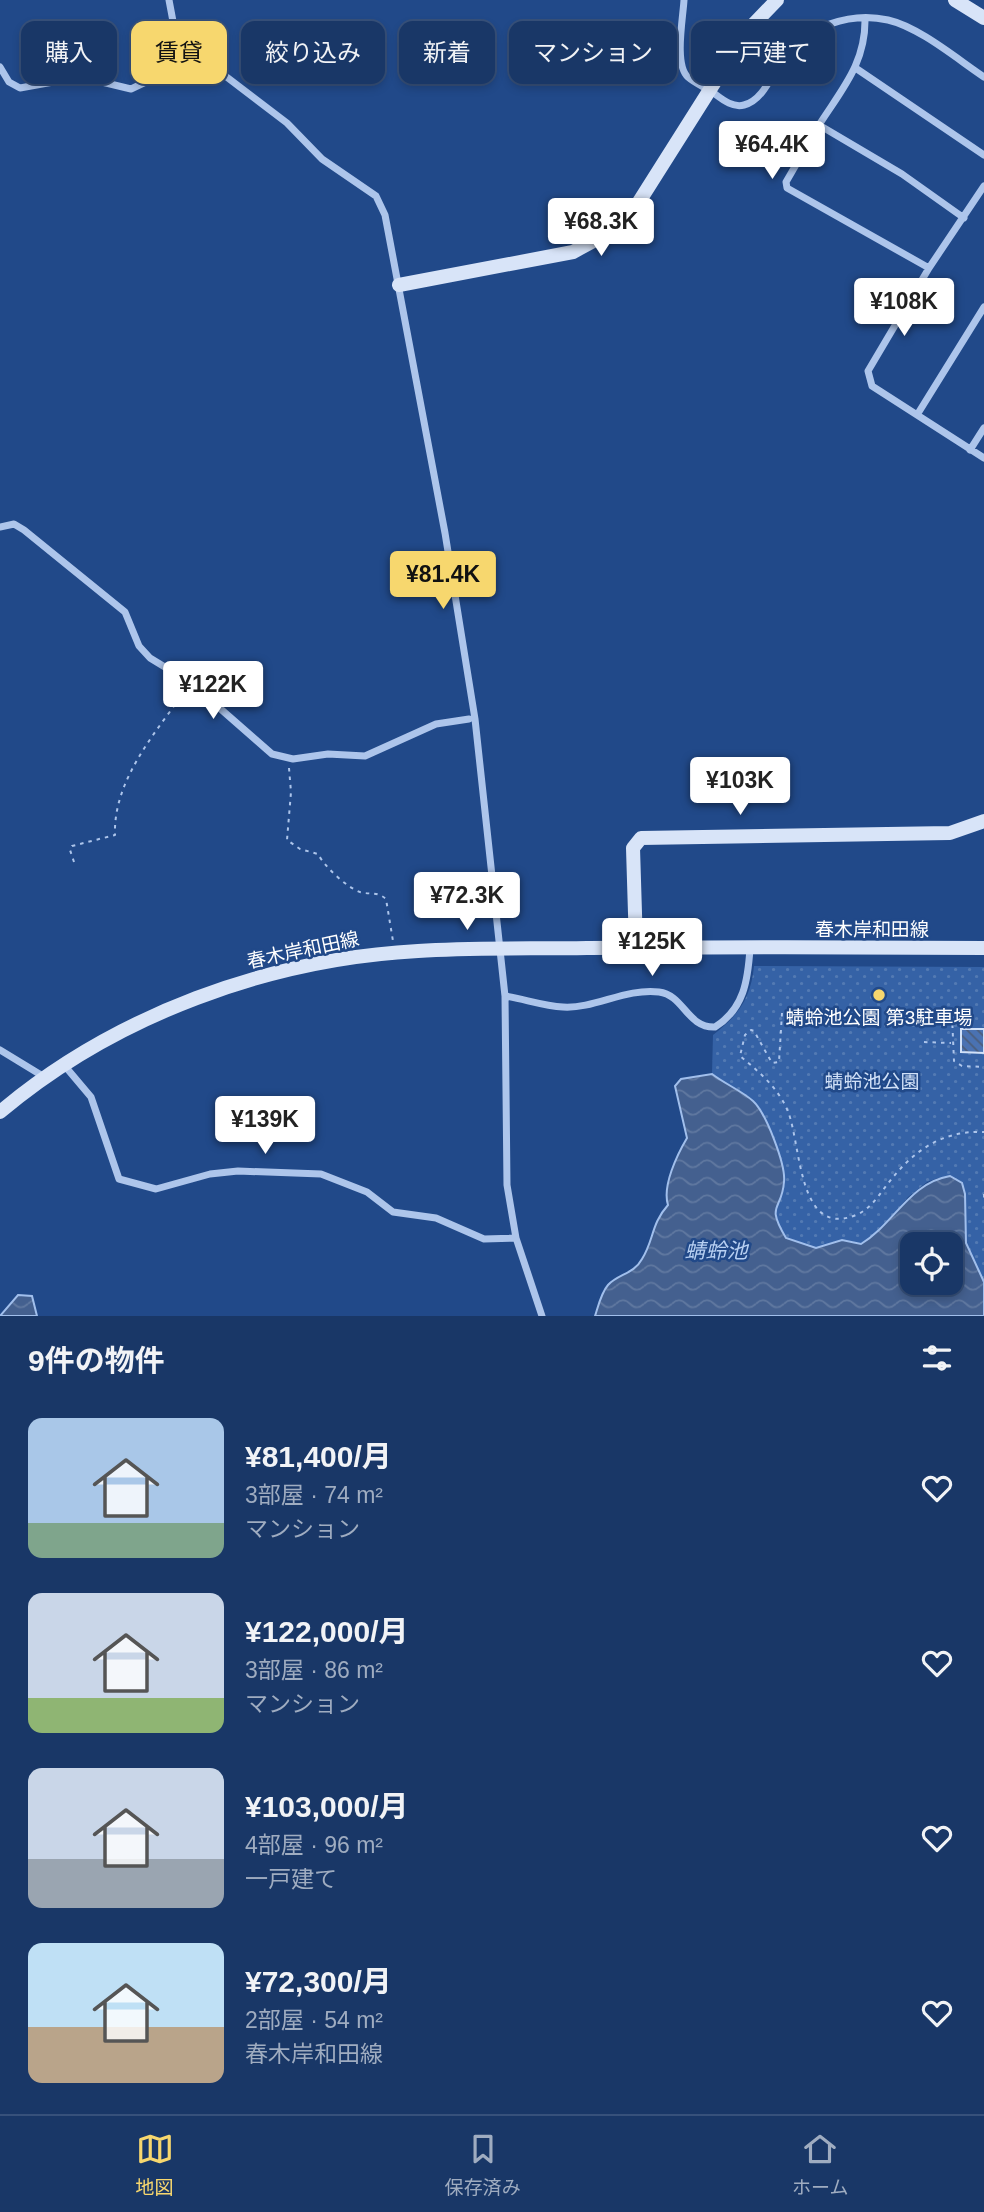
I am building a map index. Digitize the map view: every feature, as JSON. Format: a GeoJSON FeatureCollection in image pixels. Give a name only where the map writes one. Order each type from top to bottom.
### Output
{"type":"FeatureCollection","features":[{"type":"Feature","properties":{"kind":"main road"},"geometry":{"type":"LineString","coordinates":[[399,285],[573,252],[606,234],[644,196],[747,31],[777,0]]}},
{"type":"Feature","properties":{"kind":"main road"},"geometry":{"type":"LineString","coordinates":[[955,0],[984,18]]}},
{"type":"Feature","properties":{"kind":"main road"},"geometry":{"type":"LineString","coordinates":[[636,946],[632,848],[641,838],[950,833],[984,821]]}},
{"type":"Feature","properties":{"kind":"main road","name":"春木岸和田線"},"geometry":{"type":"LineString","coordinates":[[0,1112],[64,1065],[153,1016],[214,992],[318,963],[393,953],[500,948],[984,948]]}},
{"type":"Feature","properties":{"kind":"street"},"geometry":{"type":"LineString","coordinates":[[169,0],[173,21]]}},
{"type":"Feature","properties":{"kind":"street"},"geometry":{"type":"LineString","coordinates":[[684,0],[680,58],[682,69],[687,76],[728,104],[743,105],[757,99],[784,57],[809,34],[834,22],[865,18],[888,20],[910,29],[984,77]]}},
{"type":"Feature","properties":{"kind":"street"},"geometry":{"type":"LineString","coordinates":[[865,18],[865,41],[857,69],[786,182],[787,188],[929,268]]}},
{"type":"Feature","properties":{"kind":"street"},"geometry":{"type":"LineString","coordinates":[[0,67],[9,82],[20,88],[82,76],[131,89],[142,84]]}},
{"type":"Feature","properties":{"kind":"street"},"geometry":{"type":"LineString","coordinates":[[857,69],[984,155]]}},
{"type":"Feature","properties":{"kind":"street"},"geometry":{"type":"LineString","coordinates":[[227,79],[287,123],[322,159],[376,196],[386,215],[475,719],[505,996],[507,1185],[516,1238],[542,1316]]}},
{"type":"Feature","properties":{"kind":"street"},"geometry":{"type":"LineString","coordinates":[[820,125],[902,174],[964,218]]}},
{"type":"Feature","properties":{"kind":"street"},"geometry":{"type":"LineString","coordinates":[[984,186],[929,268],[868,371],[872,386],[984,458]]}},
{"type":"Feature","properties":{"kind":"street"},"geometry":{"type":"LineString","coordinates":[[917,415],[984,307]]}},
{"type":"Feature","properties":{"kind":"street"},"geometry":{"type":"LineString","coordinates":[[970,450],[984,428]]}},
{"type":"Feature","properties":{"kind":"street"},"geometry":{"type":"LineString","coordinates":[[0,527],[14,524],[24,530],[115,603],[125,612],[139,646],[150,658],[191,683],[272,754],[288,758],[328,754],[365,756],[436,724],[470,719]]}},
{"type":"Feature","properties":{"kind":"street"},"geometry":{"type":"LineString","coordinates":[[505,996],[564,1007],[636,992],[658,992],[671,995],[699,1025],[715,1027],[726,1020],[744,993],[750,948]]}},
{"type":"Feature","properties":{"kind":"street"},"geometry":{"type":"LineString","coordinates":[[0,1050],[46,1078]]}},
{"type":"Feature","properties":{"kind":"street"},"geometry":{"type":"LineString","coordinates":[[64,1065],[91,1097],[119,1179],[156,1189],[210,1174],[238,1171],[321,1174],[368,1192],[393,1212],[436,1218],[484,1239],[516,1238]]}},
{"type":"Feature","properties":{"kind":"path"},"geometry":{"type":"LineString","coordinates":[[74,862],[69,850],[72,846],[115,835],[116,803],[132,771],[191,683]]}},
{"type":"Feature","properties":{"kind":"path"},"geometry":{"type":"LineString","coordinates":[[288,758],[291,792],[288,840],[300,849],[318,854],[328,871],[358,891],[379,893],[386,899],[391,913],[393,953]]}},
{"type":"Feature","properties":{"kind":"path"},"geometry":{"type":"LineString","coordinates":[[782,1013],[779,1062],[772,1063],[751,1030],[745,1035],[740,1056],[768,1082],[786,1106],[796,1130],[806,1192],[811,1202],[827,1215],[851,1217],[863,1212],[903,1164],[928,1145],[955,1135],[984,1132]]}},
{"type":"Feature","properties":{"kind":"path"},"geometry":{"type":"LineString","coordinates":[[952,1016],[952,1057],[957,1064],[984,1066]]}},
{"type":"Feature","properties":{"kind":"path"},"geometry":{"type":"LineString","coordinates":[[925,1042],[951,1043]]}},
{"type":"Feature","properties":{"kind":"green space","name":"蜻蛉池公園"},"geometry":{"type":"Polygon","coordinates":[[[754,966],[984,967],[984,1282],[966,1243],[965,1194],[962,1183],[938,1178],[927,1182],[908,1197],[877,1234],[861,1244],[842,1240],[816,1248],[786,1238],[776,1217],[776,1205],[785,1184],[765,1118],[754,1101],[712,1074],[713,1035],[730,1021],[742,1005],[750,988],[754,966]]]}},
{"type":"Feature","properties":{"kind":"water","name":"蜻蛉池"},"geometry":{"type":"Polygon","coordinates":[[[712,1074],[749,1097],[758,1107],[769,1127],[782,1164],[783,1191],[776,1213],[786,1238],[816,1248],[842,1240],[861,1244],[924,1187],[950,1176],[962,1183],[965,1194],[966,1243],[984,1282],[984,1316],[595,1316],[608,1285],[639,1264],[658,1219],[668,1205],[669,1180],[687,1138],[675,1086],[681,1079],[712,1074]]]}},
{"type":"Feature","properties":{"kind":"water"},"geometry":{"type":"Polygon","coordinates":[[[18,1295],[32,1296],[37,1316],[0,1316],[18,1295]]]}},
{"type":"Feature","properties":{"kind":"building"},"geometry":{"type":"Polygon","coordinates":[[[961,1029],[984,1029],[984,1053],[961,1052],[961,1029]]]}},
{"type":"Feature","properties":{"kind":"place","name":"蜻蛉池公園 第3駐車場"},"geometry":{"type":"Point","coordinates":[879,995]}}]}
